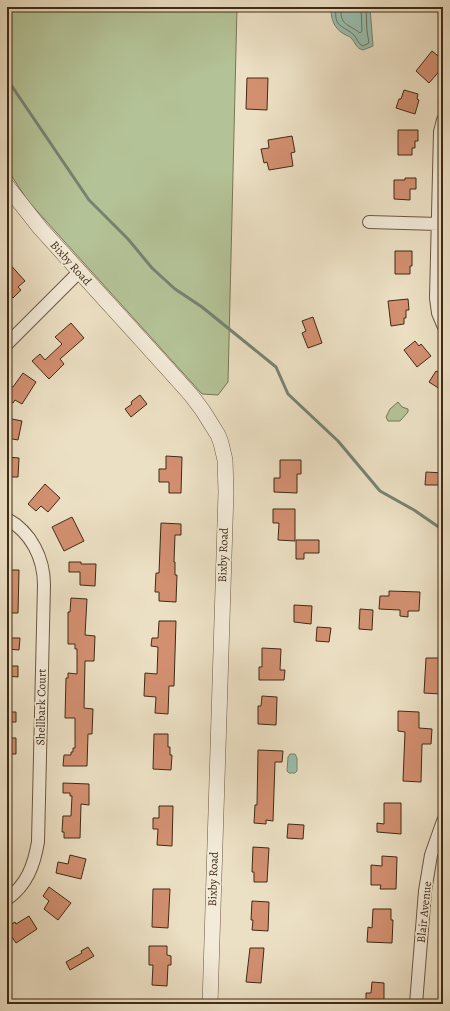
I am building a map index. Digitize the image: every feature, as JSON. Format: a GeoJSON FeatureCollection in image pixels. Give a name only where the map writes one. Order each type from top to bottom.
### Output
{"type":"FeatureCollection","features":[{"type":"Feature","properties":{"kind":"street"},"geometry":{"type":"LineString","coordinates":[[443,120],[440,132],[436,298],[438,313],[443,325]]}},
{"type":"Feature","properties":{"kind":"street","name":"Bixby Road"},"geometry":{"type":"LineString","coordinates":[[7,186],[40,228],[191,395],[213,427],[224,452],[226,492],[210,1004]]}},
{"type":"Feature","properties":{"kind":"street"},"geometry":{"type":"LineString","coordinates":[[368,222],[438,224]]}},
{"type":"Feature","properties":{"kind":"street"},"geometry":{"type":"LineString","coordinates":[[7,344],[79,272]]}},
{"type":"Feature","properties":{"kind":"street","name":"Shellbark Court"},"geometry":{"type":"LineString","coordinates":[[7,519],[20,528],[29,537],[40,558],[43,568],[44,585],[38,842],[32,869],[18,889],[7,899]]}},
{"type":"Feature","properties":{"kind":"street","name":"Blair Avenue"},"geometry":{"type":"LineString","coordinates":[[416,1004],[425,892],[431,854],[443,822]]}},
{"type":"Feature","properties":{"kind":"shaded area"},"geometry":{"type":"Polygon","coordinates":[[[7,7],[237,7],[228,382],[218,395],[202,394],[28,201],[7,169],[7,7]]]}},
{"type":"Feature","properties":{"kind":"shaded area"},"geometry":{"type":"Polygon","coordinates":[[[398,402],[402,407],[408,409],[408,412],[400,421],[388,421],[386,417],[390,409],[398,402]]]}},
{"type":"Feature","properties":{"kind":"water"},"geometry":{"type":"Polygon","coordinates":[[[334,7],[370,7],[373,46],[363,50],[357,47],[350,37],[338,30],[332,17],[331,10],[334,7]]]}},
{"type":"Feature","properties":{"kind":"water"},"geometry":{"type":"Polygon","coordinates":[[[290,754],[295,754],[297,758],[297,771],[295,773],[289,773],[287,771],[288,757],[290,754]]]}},
{"type":"Feature","properties":{"kind":"building"},"geometry":{"type":"Polygon","coordinates":[[[432,51],[443,60],[443,67],[429,83],[416,71],[432,51]]]}},
{"type":"Feature","properties":{"kind":"building"},"geometry":{"type":"Polygon","coordinates":[[[247,78],[268,78],[267,110],[246,109],[247,78]]]}},
{"type":"Feature","properties":{"kind":"building"},"geometry":{"type":"Polygon","coordinates":[[[404,90],[418,94],[417,99],[419,100],[415,114],[396,108],[404,90]]]}},
{"type":"Feature","properties":{"kind":"building"},"geometry":{"type":"Polygon","coordinates":[[[398,130],[418,130],[418,141],[415,141],[415,148],[412,148],[412,155],[398,155],[398,130]]]}},
{"type":"Feature","properties":{"kind":"building"},"geometry":{"type":"Polygon","coordinates":[[[292,136],[295,152],[291,153],[293,166],[269,170],[267,162],[264,163],[261,149],[269,148],[268,140],[292,136]]]}},
{"type":"Feature","properties":{"kind":"building"},"geometry":{"type":"Polygon","coordinates":[[[405,178],[416,178],[416,189],[410,189],[410,200],[394,199],[394,180],[405,180],[405,178]]]}},
{"type":"Feature","properties":{"kind":"building"},"geometry":{"type":"Polygon","coordinates":[[[395,251],[412,251],[412,266],[410,266],[410,274],[395,274],[395,251]]]}},
{"type":"Feature","properties":{"kind":"building"},"geometry":{"type":"Polygon","coordinates":[[[7,261],[25,281],[18,287],[21,290],[13,298],[7,291],[7,261]]]}},
{"type":"Feature","properties":{"kind":"building"},"geometry":{"type":"Polygon","coordinates":[[[408,299],[409,310],[406,310],[404,324],[391,326],[388,301],[408,299]]]}},
{"type":"Feature","properties":{"kind":"building"},"geometry":{"type":"Polygon","coordinates":[[[313,317],[322,343],[308,348],[302,333],[306,331],[302,321],[313,317]]]}},
{"type":"Feature","properties":{"kind":"building"},"geometry":{"type":"Polygon","coordinates":[[[71,323],[84,338],[60,359],[64,364],[49,379],[32,361],[40,354],[45,360],[62,344],[55,337],[71,323]]]}},
{"type":"Feature","properties":{"kind":"building"},"geometry":{"type":"Polygon","coordinates":[[[415,341],[419,346],[421,344],[431,356],[417,367],[404,350],[415,341]]]}},
{"type":"Feature","properties":{"kind":"building"},"geometry":{"type":"Polygon","coordinates":[[[436,371],[443,375],[443,391],[429,382],[436,371]]]}},
{"type":"Feature","properties":{"kind":"building"},"geometry":{"type":"Polygon","coordinates":[[[23,373],[36,382],[22,404],[15,400],[13,403],[7,399],[7,392],[11,386],[13,387],[23,373]]]}},
{"type":"Feature","properties":{"kind":"building"},"geometry":{"type":"Polygon","coordinates":[[[140,395],[147,404],[131,417],[125,409],[140,395]]]}},
{"type":"Feature","properties":{"kind":"building"},"geometry":{"type":"Polygon","coordinates":[[[7,418],[22,421],[18,440],[7,438],[7,418]]]}},
{"type":"Feature","properties":{"kind":"building"},"geometry":{"type":"Polygon","coordinates":[[[166,456],[182,457],[181,493],[169,493],[169,482],[159,482],[159,469],[166,469],[166,456]]]}},
{"type":"Feature","properties":{"kind":"building"},"geometry":{"type":"Polygon","coordinates":[[[7,457],[19,458],[18,477],[7,477],[7,457]]]}},
{"type":"Feature","properties":{"kind":"building"},"geometry":{"type":"Polygon","coordinates":[[[280,460],[301,460],[301,474],[297,474],[297,493],[274,492],[274,478],[280,478],[280,460]]]}},
{"type":"Feature","properties":{"kind":"building"},"geometry":{"type":"Polygon","coordinates":[[[426,472],[443,473],[443,485],[425,485],[426,472]]]}},
{"type":"Feature","properties":{"kind":"building"},"geometry":{"type":"Polygon","coordinates":[[[45,484],[60,498],[48,512],[41,506],[36,511],[28,504],[45,484]]]}},
{"type":"Feature","properties":{"kind":"building"},"geometry":{"type":"Polygon","coordinates":[[[273,509],[295,509],[295,541],[278,540],[279,523],[273,523],[273,509]]]}},
{"type":"Feature","properties":{"kind":"building"},"geometry":{"type":"Polygon","coordinates":[[[72,517],[84,541],[64,551],[52,527],[72,517]]]}},
{"type":"Feature","properties":{"kind":"building"},"geometry":{"type":"Polygon","coordinates":[[[161,523],[181,524],[181,535],[175,535],[174,562],[175,575],[177,575],[176,602],[159,601],[159,592],[155,592],[156,573],[159,573],[161,523]]]}},
{"type":"Feature","properties":{"kind":"building"},"geometry":{"type":"Polygon","coordinates":[[[296,540],[319,540],[319,553],[304,553],[304,559],[296,559],[296,540]]]}},
{"type":"Feature","properties":{"kind":"building"},"geometry":{"type":"Polygon","coordinates":[[[69,562],[96,564],[95,586],[80,585],[80,572],[69,572],[69,562]]]}},
{"type":"Feature","properties":{"kind":"building"},"geometry":{"type":"Polygon","coordinates":[[[7,570],[19,570],[18,613],[7,613],[7,570]]]}},
{"type":"Feature","properties":{"kind":"building"},"geometry":{"type":"Polygon","coordinates":[[[389,591],[420,592],[419,611],[408,611],[408,617],[400,616],[400,610],[379,609],[380,596],[389,596],[389,591]]]}},
{"type":"Feature","properties":{"kind":"building"},"geometry":{"type":"Polygon","coordinates":[[[71,598],[87,599],[85,635],[95,636],[94,661],[85,661],[84,708],[93,709],[92,734],[88,734],[87,766],[63,766],[64,755],[71,755],[73,748],[75,748],[75,718],[65,718],[66,678],[68,678],[68,673],[77,674],[77,649],[75,649],[75,644],[68,644],[68,612],[70,612],[71,598]]]}},
{"type":"Feature","properties":{"kind":"building"},"geometry":{"type":"Polygon","coordinates":[[[294,605],[312,606],[311,624],[294,622],[294,605]]]}},
{"type":"Feature","properties":{"kind":"building"},"geometry":{"type":"Polygon","coordinates":[[[360,609],[373,610],[372,630],[359,629],[360,609]]]}},
{"type":"Feature","properties":{"kind":"building"},"geometry":{"type":"Polygon","coordinates":[[[159,621],[176,621],[174,686],[169,686],[168,714],[155,713],[156,697],[144,696],[145,673],[157,674],[158,647],[151,646],[152,638],[158,638],[159,621]]]}},
{"type":"Feature","properties":{"kind":"building"},"geometry":{"type":"Polygon","coordinates":[[[317,627],[331,628],[329,642],[316,641],[317,627]]]}},
{"type":"Feature","properties":{"kind":"building"},"geometry":{"type":"Polygon","coordinates":[[[7,638],[20,638],[19,650],[7,649],[7,638]]]}},
{"type":"Feature","properties":{"kind":"building"},"geometry":{"type":"Polygon","coordinates":[[[262,648],[281,649],[280,670],[285,670],[284,680],[259,680],[259,667],[262,667],[262,648]]]}},
{"type":"Feature","properties":{"kind":"building"},"geometry":{"type":"Polygon","coordinates":[[[426,658],[440,658],[439,670],[442,670],[441,694],[424,693],[426,658]]]}},
{"type":"Feature","properties":{"kind":"building"},"geometry":{"type":"Polygon","coordinates":[[[7,666],[18,666],[18,677],[7,676],[7,666]]]}},
{"type":"Feature","properties":{"kind":"building"},"geometry":{"type":"Polygon","coordinates":[[[262,696],[277,697],[276,725],[258,724],[258,706],[261,706],[262,696]]]}},
{"type":"Feature","properties":{"kind":"building"},"geometry":{"type":"Polygon","coordinates":[[[398,711],[419,712],[419,728],[432,729],[431,744],[422,744],[421,782],[403,781],[405,732],[398,731],[398,711]]]}},
{"type":"Feature","properties":{"kind":"building"},"geometry":{"type":"Polygon","coordinates":[[[7,712],[16,712],[16,722],[7,722],[7,712]]]}},
{"type":"Feature","properties":{"kind":"building"},"geometry":{"type":"Polygon","coordinates":[[[154,734],[168,734],[168,747],[170,747],[170,755],[172,755],[171,770],[153,769],[154,734]]]}},
{"type":"Feature","properties":{"kind":"building"},"geometry":{"type":"Polygon","coordinates":[[[7,738],[16,738],[16,754],[7,754],[7,738]]]}},
{"type":"Feature","properties":{"kind":"building"},"geometry":{"type":"Polygon","coordinates":[[[258,750],[283,751],[282,762],[275,762],[273,821],[266,820],[266,824],[254,823],[255,805],[257,805],[258,750]]]}},
{"type":"Feature","properties":{"kind":"building"},"geometry":{"type":"Polygon","coordinates":[[[63,783],[89,784],[89,805],[81,804],[80,838],[64,838],[64,832],[62,832],[63,816],[71,816],[72,796],[70,796],[70,793],[63,793],[63,783]]]}},
{"type":"Feature","properties":{"kind":"building"},"geometry":{"type":"Polygon","coordinates":[[[384,803],[401,803],[401,834],[377,832],[377,823],[384,824],[384,803]]]}},
{"type":"Feature","properties":{"kind":"building"},"geometry":{"type":"Polygon","coordinates":[[[159,806],[173,806],[172,846],[157,845],[158,829],[153,829],[153,818],[159,818],[159,806]]]}},
{"type":"Feature","properties":{"kind":"building"},"geometry":{"type":"Polygon","coordinates":[[[288,824],[304,825],[303,839],[287,838],[288,824]]]}},
{"type":"Feature","properties":{"kind":"building"},"geometry":{"type":"Polygon","coordinates":[[[253,847],[269,848],[267,882],[254,882],[254,872],[252,872],[253,847]]]}},
{"type":"Feature","properties":{"kind":"building"},"geometry":{"type":"Polygon","coordinates":[[[70,855],[86,859],[81,879],[56,873],[58,862],[68,864],[70,855]]]}},
{"type":"Feature","properties":{"kind":"building"},"geometry":{"type":"Polygon","coordinates":[[[382,856],[397,857],[396,889],[380,889],[381,885],[371,885],[371,865],[382,866],[382,856]]]}},
{"type":"Feature","properties":{"kind":"building"},"geometry":{"type":"Polygon","coordinates":[[[49,887],[71,903],[58,920],[44,909],[49,901],[43,896],[49,887]]]}},
{"type":"Feature","properties":{"kind":"building"},"geometry":{"type":"Polygon","coordinates":[[[153,889],[170,889],[168,928],[152,927],[153,889]]]}},
{"type":"Feature","properties":{"kind":"building"},"geometry":{"type":"Polygon","coordinates":[[[252,901],[269,902],[268,931],[252,930],[252,901]]]}},
{"type":"Feature","properties":{"kind":"building"},"geometry":{"type":"Polygon","coordinates":[[[373,909],[391,909],[391,920],[393,920],[392,943],[367,942],[368,927],[372,928],[373,909]]]}},
{"type":"Feature","properties":{"kind":"building"},"geometry":{"type":"Polygon","coordinates":[[[29,916],[37,929],[16,943],[7,930],[7,927],[15,922],[16,924],[29,916]]]}},
{"type":"Feature","properties":{"kind":"building"},"geometry":{"type":"Polygon","coordinates":[[[149,946],[167,946],[167,955],[171,956],[171,965],[168,965],[167,986],[152,985],[153,965],[149,965],[149,946]]]}},
{"type":"Feature","properties":{"kind":"building"},"geometry":{"type":"Polygon","coordinates":[[[88,947],[94,956],[70,970],[66,962],[82,953],[81,951],[88,947]]]}},
{"type":"Feature","properties":{"kind":"building"},"geometry":{"type":"Polygon","coordinates":[[[250,948],[264,948],[261,983],[246,982],[250,948]]]}},
{"type":"Feature","properties":{"kind":"building"},"geometry":{"type":"Polygon","coordinates":[[[372,982],[384,983],[384,1002],[381,1002],[381,1004],[366,1004],[366,993],[371,993],[372,982]]]}},
{"type":"Feature","properties":{"kind":"waterway"},"geometry":{"type":"LineString","coordinates":[[7,79],[89,200],[128,239],[152,268],[175,289],[202,307],[276,367],[288,394],[338,441],[380,491],[414,510],[443,530]]}}]}
